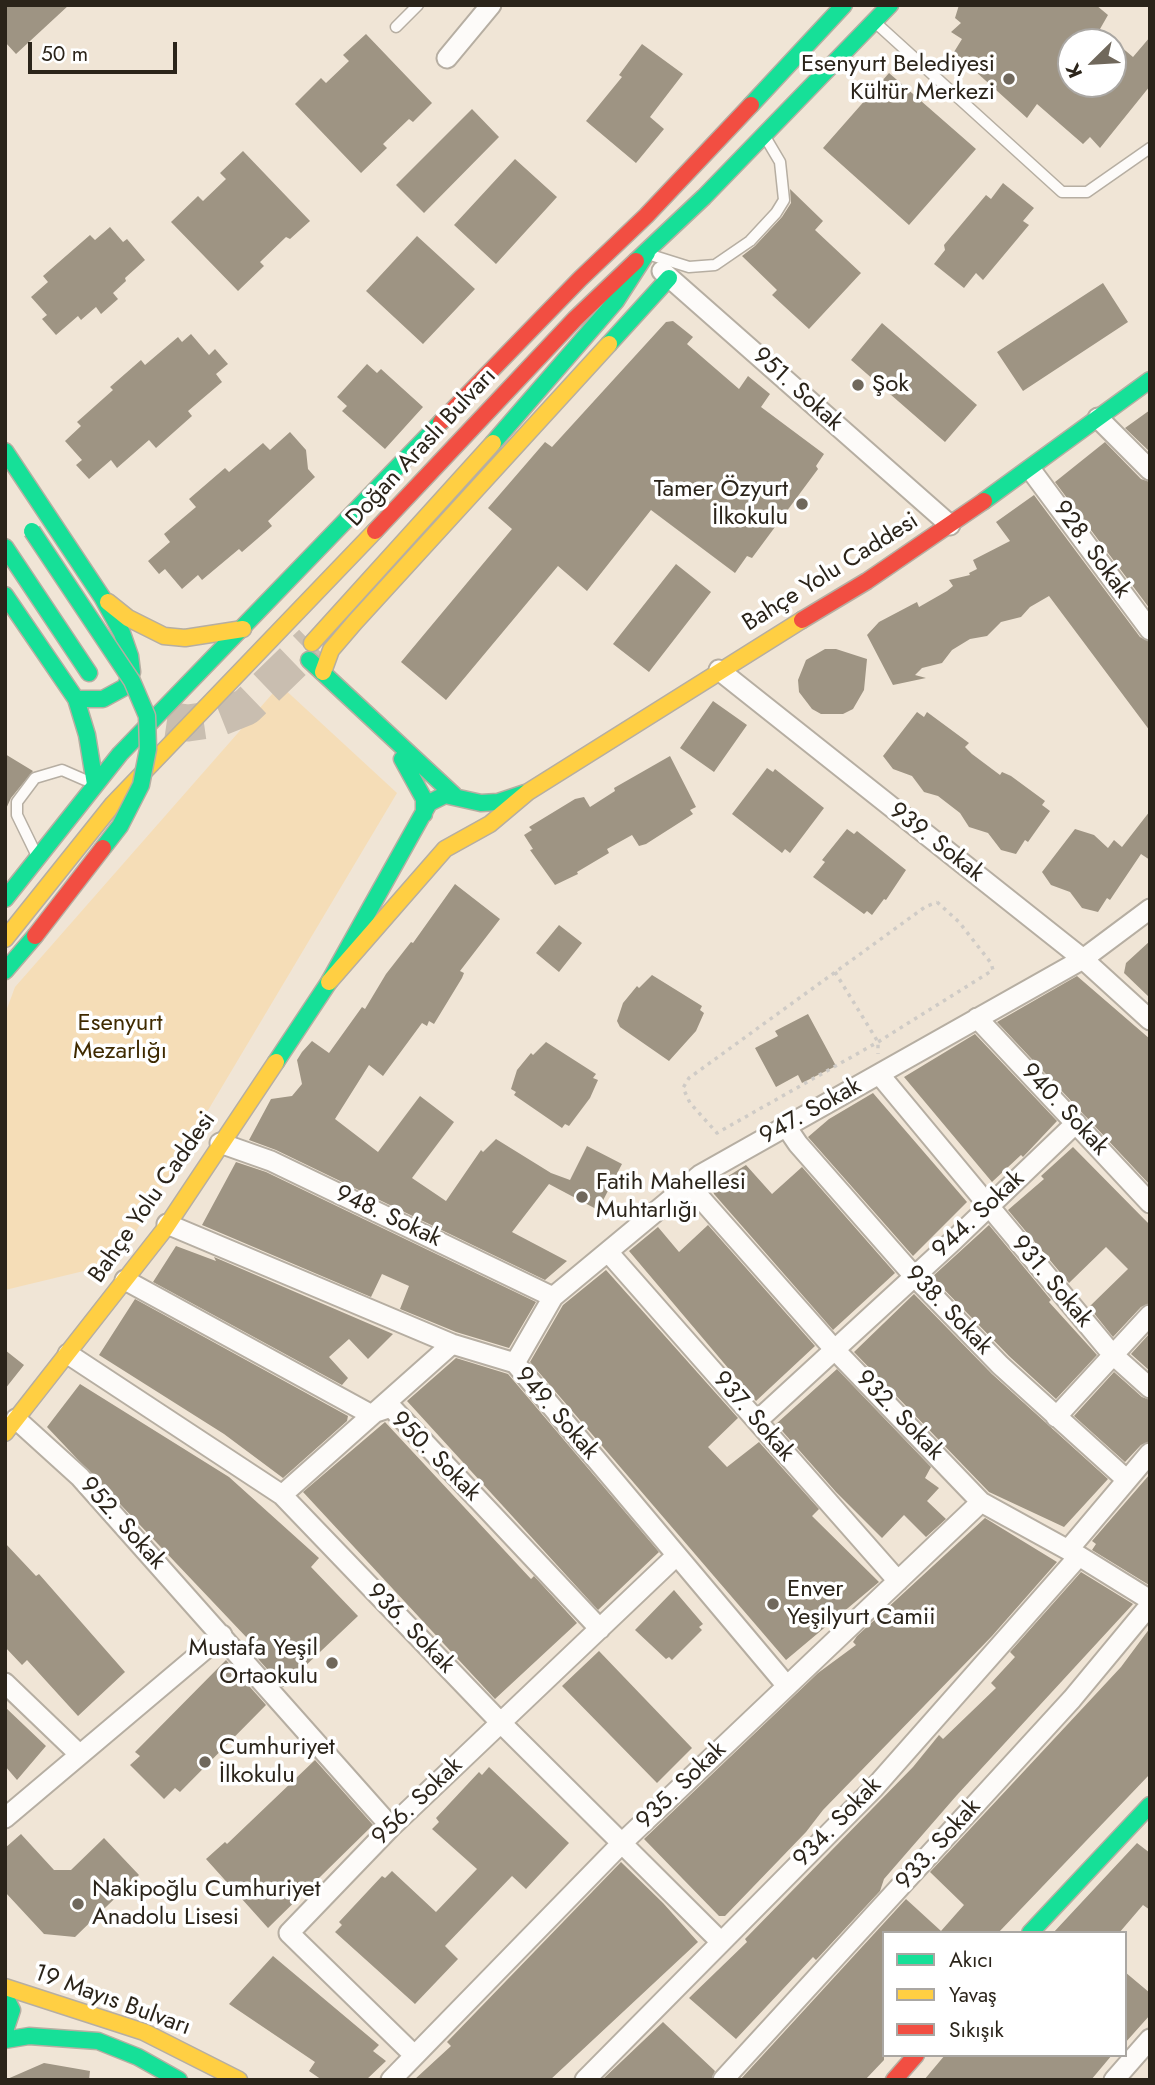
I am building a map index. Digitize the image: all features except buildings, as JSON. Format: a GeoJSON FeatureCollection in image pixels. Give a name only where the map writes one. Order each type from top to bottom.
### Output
{"type":"FeatureCollection","features":[{"type":"Feature","properties":{"kind":"main road","name":"Doğan Araslı Bulvarı"},"geometry":{"type":"LineString","coordinates":[[5,899],[120,754],[580,279],[646,216],[844,5]]}},
{"type":"Feature","properties":{"kind":"main road","name":"Doğan Araslı Bulvarı"},"geometry":{"type":"LineString","coordinates":[[5,939],[113,804],[240,674],[294,648],[575,319],[647,253],[890,5]]}},
{"type":"Feature","properties":{"kind":"main road"},"geometry":{"type":"LineString","coordinates":[[294,648],[571,356],[617,301],[647,253]]}},
{"type":"Feature","properties":{"kind":"main road"},"geometry":{"type":"LineString","coordinates":[[323,672],[331,650],[347,631],[669,278]]}},
{"type":"Feature","properties":{"kind":"main road","name":"Bahçe Yolu Caddesi"},"geometry":{"type":"LineString","coordinates":[[329,982],[363,946],[435,858],[454,843],[505,814],[528,792],[719,670],[867,580],[950,525],[1031,470],[1150,380]]}},
{"type":"Feature","properties":{"kind":"main road"},"geometry":{"type":"LineString","coordinates":[[5,451],[102,597],[122,633],[132,672],[125,687],[103,699],[76,699]]}},
{"type":"Feature","properties":{"kind":"main road"},"geometry":{"type":"LineString","coordinates":[[5,971],[120,826],[141,785],[149,749],[147,716],[132,681],[29,526]]}},
{"type":"Feature","properties":{"kind":"main road"},"geometry":{"type":"LineString","coordinates":[[5,547],[89,673]]}},
{"type":"Feature","properties":{"kind":"main road"},"geometry":{"type":"LineString","coordinates":[[5,595],[76,699],[87,735],[95,784]]}},
{"type":"Feature","properties":{"kind":"main road"},"geometry":{"type":"LineString","coordinates":[[102,597],[128,618],[164,636],[185,638],[243,629],[261,630],[294,648],[454,795],[462,799],[472,823],[471,835]]}},
{"type":"Feature","properties":{"kind":"main road"},"geometry":{"type":"LineString","coordinates":[[294,648],[407,764],[424,799],[424,825],[432,836],[454,843]]}},
{"type":"Feature","properties":{"kind":"main road"},"geometry":{"type":"LineString","coordinates":[[240,674],[270,662]]}},
{"type":"Feature","properties":{"kind":"main road","name":"Bahçe Yolu Caddesi"},"geometry":{"type":"LineString","coordinates":[[11,1426],[167,1224],[329,982],[433,800],[454,795],[481,803],[498,802],[528,792]]}},
{"type":"Feature","properties":{"kind":"main road"},"geometry":{"type":"LineString","coordinates":[[1032,1931],[1142,1825],[1150,1805]]}},
{"type":"Feature","properties":{"kind":"main road","name":"19 Mayıs Bulvarı"},"geometry":{"type":"LineString","coordinates":[[5,1987],[144,2032],[239,2080]]}},
{"type":"Feature","properties":{"kind":"main road"},"geometry":{"type":"LineString","coordinates":[[5,1996],[12,2010],[5,2031]]}},
{"type":"Feature","properties":{"kind":"main road","name":"19 Mayıs Bulvarı"},"geometry":{"type":"LineString","coordinates":[[5,2040],[29,2036],[98,2041],[179,2080]]}},
{"type":"Feature","properties":{"kind":"main road"},"geometry":{"type":"LineString","coordinates":[[894,2080],[914,2057]]}},
{"type":"Feature","properties":{"kind":"street"},"geometry":{"type":"LineString","coordinates":[[447,58],[491,5]]}},
{"type":"Feature","properties":{"kind":"street","name":"951. Sokak"},"geometry":{"type":"LineString","coordinates":[[647,253],[669,278],[950,525]]}},
{"type":"Feature","properties":{"kind":"street"},"geometry":{"type":"LineString","coordinates":[[1098,418],[1150,470]]}},
{"type":"Feature","properties":{"kind":"street","name":"928. Sokak"},"geometry":{"type":"LineString","coordinates":[[1031,470],[1150,630]]}},
{"type":"Feature","properties":{"kind":"street","name":"939. Sokak"},"geometry":{"type":"LineString","coordinates":[[719,670],[1083,959],[1150,1020]]}},
{"type":"Feature","properties":{"kind":"street","name":"947. Sokak"},"geometry":{"type":"LineString","coordinates":[[514,1363],[552,1297],[688,1184],[786,1125],[1083,959],[1150,909]]}},
{"type":"Feature","properties":{"kind":"street","name":"940. Sokak"},"geometry":{"type":"LineString","coordinates":[[977,1018],[1150,1203]]}},
{"type":"Feature","properties":{"kind":"street","name":"931. Sokak"},"geometry":{"type":"LineString","coordinates":[[879,1074],[1112,1354],[1150,1388]]}},
{"type":"Feature","properties":{"kind":"street","name":"944. Sokak"},"geometry":{"type":"LineString","coordinates":[[757,1421],[1076,1123]]}},
{"type":"Feature","properties":{"kind":"street","name":"938. Sokak"},"geometry":{"type":"LineString","coordinates":[[786,1125],[798,1144],[914,1276],[1000,1365],[1127,1480]]}},
{"type":"Feature","properties":{"kind":"street","name":"948. Sokak"},"geometry":{"type":"LineString","coordinates":[[220,1143],[282,1167],[552,1297]]}},
{"type":"Feature","properties":{"kind":"street","name":"932. Sokak"},"geometry":{"type":"LineString","coordinates":[[688,1184],[834,1349],[981,1502],[1073,1553],[1150,1602]]}},
{"type":"Feature","properties":{"kind":"street","name":"949. Sokak"},"geometry":{"type":"LineString","coordinates":[[167,1224],[452,1344],[514,1363],[787,1686]]}},
{"type":"Feature","properties":{"kind":"street","name":"937. Sokak"},"geometry":{"type":"LineString","coordinates":[[608,1252],[898,1581]]}},
{"type":"Feature","properties":{"kind":"street","name":"950. Sokak"},"geometry":{"type":"LineString","coordinates":[[125,1280],[370,1414],[391,1407],[600,1629]]}},
{"type":"Feature","properties":{"kind":"street"},"geometry":{"type":"LineString","coordinates":[[1056,1416],[1150,1315]]}},
{"type":"Feature","properties":{"kind":"street"},"geometry":{"type":"LineString","coordinates":[[282,1495],[370,1414],[452,1344]]}},
{"type":"Feature","properties":{"kind":"street","name":"936. Sokak"},"geometry":{"type":"LineString","coordinates":[[68,1354],[282,1495],[500,1722],[721,1942]]}},
{"type":"Feature","properties":{"kind":"street","name":"952. Sokak"},"geometry":{"type":"LineString","coordinates":[[11,1426],[80,1477],[391,1827]]}},
{"type":"Feature","properties":{"kind":"street","name":"934. Sokak"},"geometry":{"type":"LineString","coordinates":[[585,2080],[874,1788],[1073,1553],[1150,1453]]}},
{"type":"Feature","properties":{"kind":"street","name":"935. Sokak"},"geometry":{"type":"LineString","coordinates":[[391,2080],[413,2054],[623,1842],[981,1502]]}},
{"type":"Feature","properties":{"kind":"street","name":"956. Sokak"},"geometry":{"type":"LineString","coordinates":[[413,2054],[289,1933],[391,1827],[676,1556]]}},
{"type":"Feature","properties":{"kind":"street","name":"933. Sokak"},"geometry":{"type":"LineString","coordinates":[[723,2080],[1072,1699],[1150,1602]]}},
{"type":"Feature","properties":{"kind":"street"},"geometry":{"type":"LineString","coordinates":[[5,1818],[222,1635]]}},
{"type":"Feature","properties":{"kind":"street"},"geometry":{"type":"LineString","coordinates":[[5,1682],[79,1754]]}},
{"type":"Feature","properties":{"kind":"street"},"geometry":{"type":"LineString","coordinates":[[1114,2080],[1150,2039]]}},
{"type":"Feature","properties":{"kind":"lane"},"geometry":{"type":"LineString","coordinates":[[396,27],[418,5]]}},
{"type":"Feature","properties":{"kind":"lane"},"geometry":{"type":"LineString","coordinates":[[874,22],[1062,192],[1087,192],[1150,148]]}},
{"type":"Feature","properties":{"kind":"lane"},"geometry":{"type":"LineString","coordinates":[[647,253],[690,267],[715,265],[750,241],[776,213],[784,200],[780,162],[764,136]]}},
{"type":"Feature","properties":{"kind":"lane"},"geometry":{"type":"LineString","coordinates":[[37,856],[17,815],[17,802],[35,778],[62,770],[95,784]]}},
{"type":"Feature","properties":{"kind":"path"},"geometry":{"type":"LineString","coordinates":[[937,902],[959,922],[991,962],[993,970],[878,1042],[717,1133],[690,1103],[683,1088],[689,1078],[835,972],[925,907],[937,902]]}},
{"type":"Feature","properties":{"kind":"path"},"geometry":{"type":"LineString","coordinates":[[835,972],[878,1042],[879,1074]]}},
{"type":"Feature","properties":{"kind":"green space","name":"Esenyurt Mezarlığı"},"geometry":{"type":"Polygon","coordinates":[[[280,685],[397,793],[117,1263],[5,1290],[5,1014],[15,987],[280,685]]]}},
{"type":"Feature","properties":{"kind":"tunnel"},"geometry":{"type":"LineString","coordinates":[[167,720],[188,723],[216,719],[246,707],[312,643]]}},
{"type":"Feature","properties":{"kind":"traffic: fast"},"geometry":{"type":"LineString","coordinates":[[751,105],[844,5]]}},
{"type":"Feature","properties":{"kind":"traffic: fast"},"geometry":{"type":"LineString","coordinates":[[636,261],[704,197],[890,5]]}},
{"type":"Feature","properties":{"kind":"traffic: fast"},"geometry":{"type":"LineString","coordinates":[[493,443],[616,301],[647,253]]}},
{"type":"Feature","properties":{"kind":"traffic: fast"},"geometry":{"type":"LineString","coordinates":[[609,344],[669,278]]}},
{"type":"Feature","properties":{"kind":"traffic: fast"},"geometry":{"type":"LineString","coordinates":[[984,501],[1150,380]]}},
{"type":"Feature","properties":{"kind":"traffic: fast"},"geometry":{"type":"LineString","coordinates":[[5,899],[120,754],[441,422]]}},
{"type":"Feature","properties":{"kind":"traffic: fast"},"geometry":{"type":"LineString","coordinates":[[5,451],[102,597],[122,633],[130,656],[132,672],[125,687],[103,699],[76,699]]}},
{"type":"Feature","properties":{"kind":"traffic: fast"},"geometry":{"type":"LineString","coordinates":[[32,531],[132,681],[147,716],[148,749],[141,785],[120,826],[103,848]]}},
{"type":"Feature","properties":{"kind":"traffic: fast"},"geometry":{"type":"LineString","coordinates":[[5,547],[89,673]]}},
{"type":"Feature","properties":{"kind":"traffic: fast"},"geometry":{"type":"LineString","coordinates":[[5,595],[76,699],[87,735],[95,784]]}},
{"type":"Feature","properties":{"kind":"traffic: fast"},"geometry":{"type":"LineString","coordinates":[[309,660],[454,795]]}},
{"type":"Feature","properties":{"kind":"traffic: fast"},"geometry":{"type":"LineString","coordinates":[[402,759],[424,799],[424,814]]}},
{"type":"Feature","properties":{"kind":"traffic: fast"},"geometry":{"type":"LineString","coordinates":[[276,1062],[329,982],[429,803],[445,795],[481,803],[498,802],[525,793]]}},
{"type":"Feature","properties":{"kind":"traffic: fast"},"geometry":{"type":"LineString","coordinates":[[5,971],[35,936]]}},
{"type":"Feature","properties":{"kind":"traffic: fast"},"geometry":{"type":"LineString","coordinates":[[1032,1931],[1150,1805]]}},
{"type":"Feature","properties":{"kind":"traffic: fast"},"geometry":{"type":"LineString","coordinates":[[5,1996],[12,2010],[5,2031]]}},
{"type":"Feature","properties":{"kind":"traffic: fast"},"geometry":{"type":"LineString","coordinates":[[5,2040],[29,2036],[98,2041],[138,2057],[179,2080]]}},
{"type":"Feature","properties":{"kind":"traffic: slow"},"geometry":{"type":"LineString","coordinates":[[323,672],[331,650],[355,622],[609,344]]}},
{"type":"Feature","properties":{"kind":"traffic: slow"},"geometry":{"type":"LineString","coordinates":[[312,643],[493,443]]}},
{"type":"Feature","properties":{"kind":"traffic: slow"},"geometry":{"type":"LineString","coordinates":[[5,939],[113,804],[375,531]]}},
{"type":"Feature","properties":{"kind":"traffic: slow"},"geometry":{"type":"LineString","coordinates":[[108,602],[128,618],[164,636],[185,638],[243,629]]}},
{"type":"Feature","properties":{"kind":"traffic: slow"},"geometry":{"type":"LineString","coordinates":[[329,982],[445,849],[490,824],[528,792],[802,620]]}},
{"type":"Feature","properties":{"kind":"traffic: slow"},"geometry":{"type":"LineString","coordinates":[[5,1433],[164,1230],[276,1062]]}},
{"type":"Feature","properties":{"kind":"traffic: slow"},"geometry":{"type":"LineString","coordinates":[[5,1987],[144,2032],[239,2080]]}},
{"type":"Feature","properties":{"kind":"traffic: jam"},"geometry":{"type":"LineString","coordinates":[[441,422],[580,279],[646,216],[751,105]]}},
{"type":"Feature","properties":{"kind":"traffic: jam"},"geometry":{"type":"LineString","coordinates":[[375,531],[575,319],[636,261]]}},
{"type":"Feature","properties":{"kind":"traffic: jam"},"geometry":{"type":"LineString","coordinates":[[802,620],[867,581],[984,501]]}},
{"type":"Feature","properties":{"kind":"traffic: jam"},"geometry":{"type":"LineString","coordinates":[[35,936],[103,848]]}},
{"type":"Feature","properties":{"kind":"traffic: jam"},"geometry":{"type":"LineString","coordinates":[[894,2080],[914,2057]]}},
{"type":"Feature","properties":{"kind":"place","name":"Esenyurt Belediyesi Kültür Merkezi"},"geometry":{"type":"Point","coordinates":[1009,79]}},
{"type":"Feature","properties":{"kind":"place","name":"Şok"},"geometry":{"type":"Point","coordinates":[858,385]}},
{"type":"Feature","properties":{"kind":"place","name":"Tamer Özyurt İlkokulu"},"geometry":{"type":"Point","coordinates":[802,504]}},
{"type":"Feature","properties":{"kind":"place","name":"Fatih Mahellesi Muhtarlığı"},"geometry":{"type":"Point","coordinates":[582,1197]}},
{"type":"Feature","properties":{"kind":"place","name":"Enver Yeşilyurt Camii"},"geometry":{"type":"Point","coordinates":[773,1604]}},
{"type":"Feature","properties":{"kind":"place","name":"Mustafa Yeşil Ortaokulu"},"geometry":{"type":"Point","coordinates":[332,1663]}},
{"type":"Feature","properties":{"kind":"place","name":"Cumhuriyet İlkokulu"},"geometry":{"type":"Point","coordinates":[205,1762]}},
{"type":"Feature","properties":{"kind":"place","name":"Nakipoğlu Cumhuriyet Anadolu Lisesi"},"geometry":{"type":"Point","coordinates":[78,1904]}}]}
